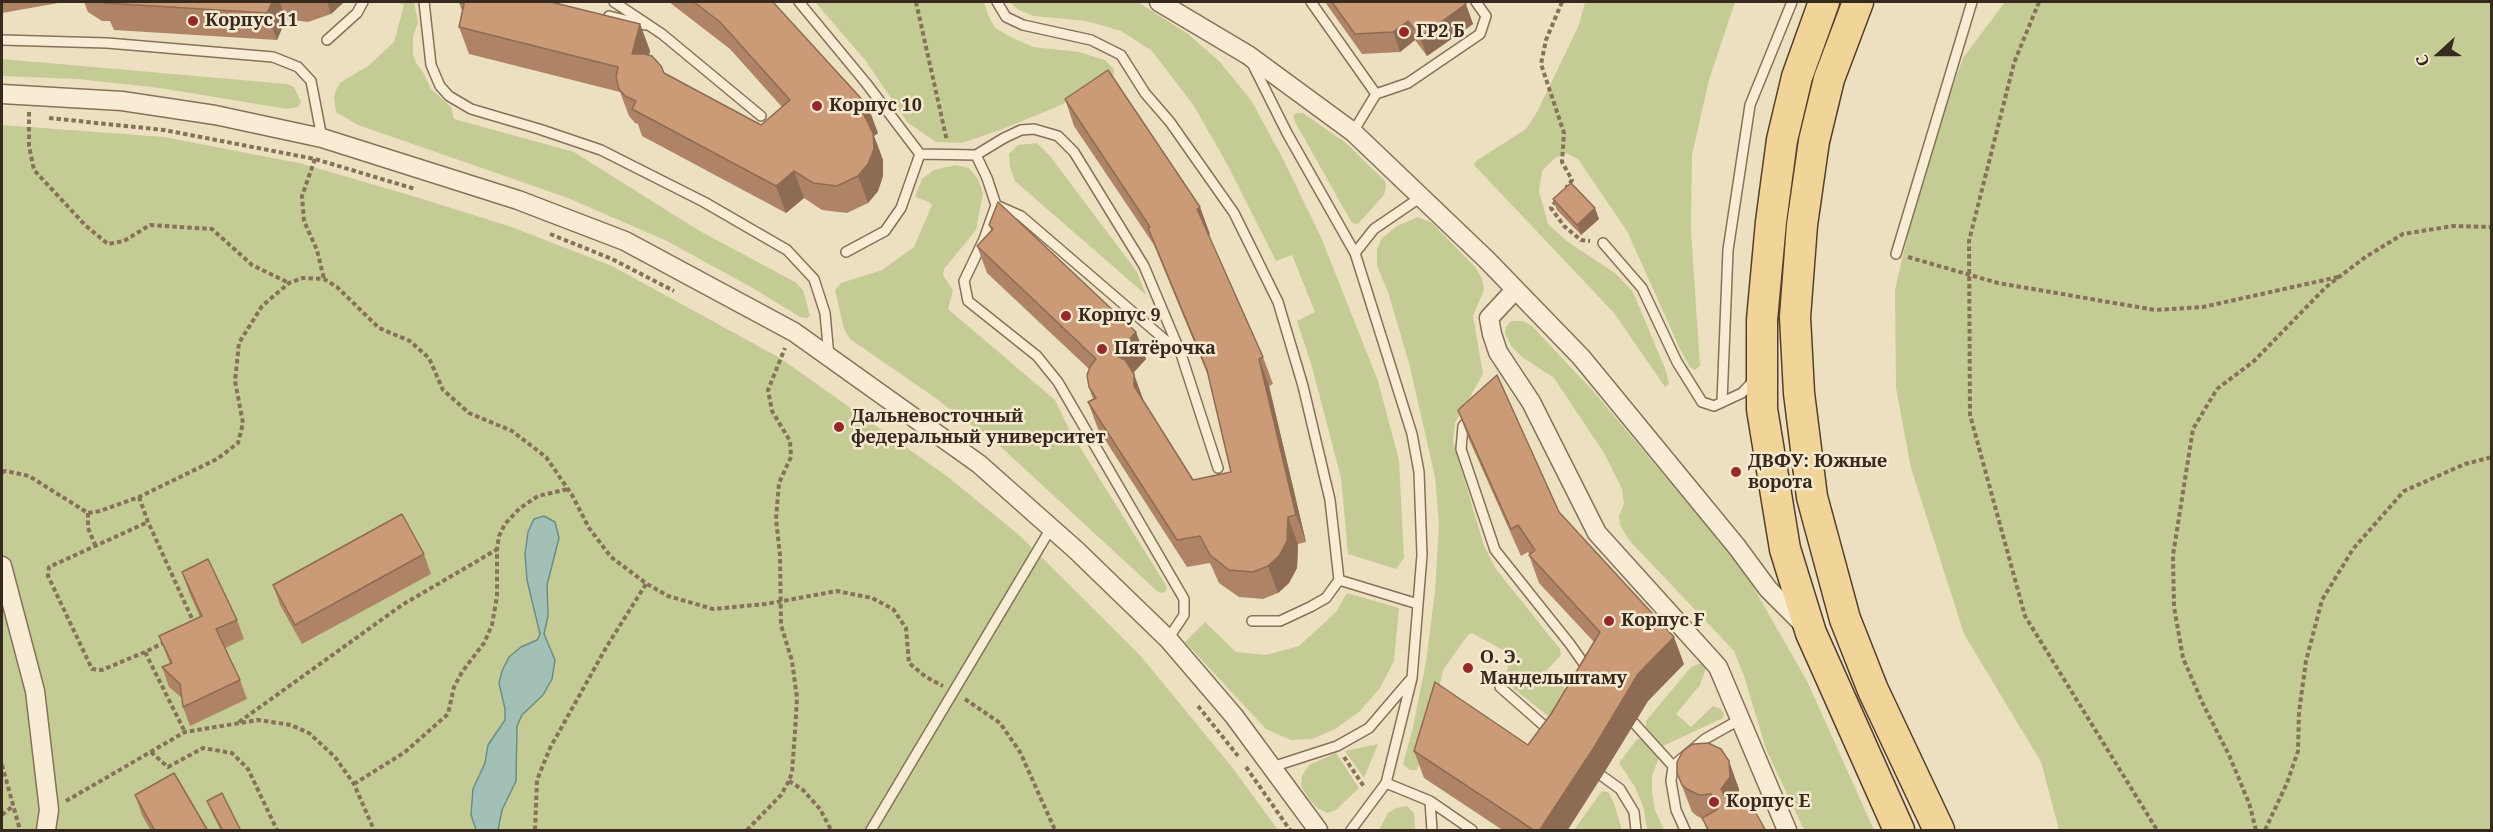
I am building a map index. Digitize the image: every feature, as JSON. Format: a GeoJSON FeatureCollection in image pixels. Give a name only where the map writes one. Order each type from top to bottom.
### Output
{"type":"FeatureCollection","features":[{"type":"Feature","properties":{"kind":"main road"},"geometry":{"type":"LineString","coordinates":[[1824,2],[1797,77],[1782,140],[1765,287],[1761,373],[1762,410],[1785,549],[1811,633],[1899,831]]}},
{"type":"Feature","properties":{"kind":"main road"},"geometry":{"type":"LineString","coordinates":[[1858,2],[1829,79],[1812,152],[1802,225],[1795,317],[1799,393],[1812,497],[1845,619],[1873,690],[1939,831]]}},
{"type":"Feature","properties":{"kind":"street"},"geometry":{"type":"LineString","coordinates":[[1159,2],[1248,55],[1353,132],[1421,197],[1581,357],[1737,547],[1768,589],[1811,633]]}},
{"type":"Feature","properties":{"kind":"street"},"geometry":{"type":"LineString","coordinates":[[2,94],[122,101],[215,115],[322,138],[518,200],[625,241],[794,332],[979,464],[1051,528],[1168,639],[1234,717],[1318,831]]}},
{"type":"Feature","properties":{"kind":"street"},"geometry":{"type":"LineString","coordinates":[[1515,290],[1489,318],[1492,334],[1509,380],[1531,402],[1597,533],[1718,667],[1787,831]]}},
{"type":"Feature","properties":{"kind":"street"},"geometry":{"type":"LineString","coordinates":[[2,566],[35,691],[49,810],[46,831]]}},
{"type":"Feature","properties":{"kind":"lane"},"geometry":{"type":"LineString","coordinates":[[327,40],[357,13],[363,2]]}},
{"type":"Feature","properties":{"kind":"lane"},"geometry":{"type":"LineString","coordinates":[[424,2],[431,65],[440,86],[450,96],[471,109],[601,150],[704,202],[787,250],[814,279],[825,313],[829,357]]}},
{"type":"Feature","properties":{"kind":"lane"},"geometry":{"type":"LineString","coordinates":[[614,2],[650,26],[761,116]]}},
{"type":"Feature","properties":{"kind":"lane"},"geometry":{"type":"LineString","coordinates":[[799,2],[808,10],[920,154]]}},
{"type":"Feature","properties":{"kind":"lane"},"geometry":{"type":"LineString","coordinates":[[997,2],[1006,17],[1023,25],[1091,40],[1121,55],[1145,93],[1170,122],[1234,213],[1278,302],[1303,386],[1330,501],[1339,580],[1326,598],[1310,607],[1280,621],[1252,621]]}},
{"type":"Feature","properties":{"kind":"lane"},"geometry":{"type":"LineString","coordinates":[[1311,2],[1376,94]]}},
{"type":"Feature","properties":{"kind":"lane"},"geometry":{"type":"LineString","coordinates":[[1353,132],[1376,94],[1408,83],[1480,34],[1486,16],[1476,2]]}},
{"type":"Feature","properties":{"kind":"lane"},"geometry":{"type":"LineString","coordinates":[[1722,402],[1728,250],[1750,105],[1792,2]]}},
{"type":"Feature","properties":{"kind":"lane"},"geometry":{"type":"LineString","coordinates":[[1896,254],[1972,2]]}},
{"type":"Feature","properties":{"kind":"lane"},"geometry":{"type":"LineString","coordinates":[[594,12],[650,26]]}},
{"type":"Feature","properties":{"kind":"lane"},"geometry":{"type":"LineString","coordinates":[[2,40],[107,44],[273,57],[298,67],[311,81],[322,138]]}},
{"type":"Feature","properties":{"kind":"lane"},"geometry":{"type":"LineString","coordinates":[[1248,55],[1287,133],[1355,253],[1408,424],[1419,472],[1422,555],[1412,678],[1386,783],[1351,831]]}},
{"type":"Feature","properties":{"kind":"lane"},"geometry":{"type":"LineString","coordinates":[[920,154],[976,155],[1021,130],[1034,129],[1058,136],[1074,152],[1144,266],[1181,354],[1218,468]]}},
{"type":"Feature","properties":{"kind":"lane"},"geometry":{"type":"LineString","coordinates":[[846,252],[885,231],[901,208],[920,154]]}},
{"type":"Feature","properties":{"kind":"lane"},"geometry":{"type":"LineString","coordinates":[[976,155],[996,205],[984,239],[964,281],[968,301],[1037,356],[1058,382],[1184,599],[1184,615],[1168,639]]}},
{"type":"Feature","properties":{"kind":"lane"},"geometry":{"type":"LineString","coordinates":[[1355,253],[1374,229],[1421,197]]}},
{"type":"Feature","properties":{"kind":"lane"},"geometry":{"type":"LineString","coordinates":[[996,205],[1021,216],[1181,354]]}},
{"type":"Feature","properties":{"kind":"lane"},"geometry":{"type":"LineString","coordinates":[[1603,243],[1642,288],[1677,362],[1702,402],[1714,406],[1742,393],[1761,373]]}},
{"type":"Feature","properties":{"kind":"lane"},"geometry":{"type":"LineString","coordinates":[[1480,409],[1463,426],[1461,449],[1495,550],[1570,644],[1596,682]]}},
{"type":"Feature","properties":{"kind":"lane"},"geometry":{"type":"LineString","coordinates":[[871,831],[1051,528]]}},
{"type":"Feature","properties":{"kind":"lane"},"geometry":{"type":"LineString","coordinates":[[1339,580],[1418,604]]}},
{"type":"Feature","properties":{"kind":"lane"},"geometry":{"type":"LineString","coordinates":[[1272,767],[1337,746],[1369,728],[1412,678]]}},
{"type":"Feature","properties":{"kind":"lane"},"geometry":{"type":"LineString","coordinates":[[1500,687],[1560,741]]}},
{"type":"Feature","properties":{"kind":"lane"},"geometry":{"type":"LineString","coordinates":[[1685,831],[1676,810],[1671,781],[1674,766],[1705,738],[1739,720]]}},
{"type":"Feature","properties":{"kind":"lane"},"geometry":{"type":"LineString","coordinates":[[1634,723],[1674,766]]}},
{"type":"Feature","properties":{"kind":"lane"},"geometry":{"type":"LineString","coordinates":[[1602,776],[1620,789],[1634,812],[1636,831]]}},
{"type":"Feature","properties":{"kind":"lane"},"geometry":{"type":"LineString","coordinates":[[1386,783],[1430,801],[1472,831]]}},
{"type":"Feature","properties":{"kind":"lane"},"geometry":{"type":"LineString","coordinates":[[1430,801],[1432,831]]}},
{"type":"Feature","properties":{"kind":"path"},"geometry":{"type":"LineString","coordinates":[[916,2],[950,154]]}},
{"type":"Feature","properties":{"kind":"path"},"geometry":{"type":"LineString","coordinates":[[1562,2],[1546,40],[1541,64],[1564,133],[1562,162],[1572,180],[1564,191]]}},
{"type":"Feature","properties":{"kind":"path"},"geometry":{"type":"LineString","coordinates":[[2039,2],[2014,63],[1969,241],[1970,415],[2025,616],[2157,831]]}},
{"type":"Feature","properties":{"kind":"path"},"geometry":{"type":"LineString","coordinates":[[29,96],[29,146],[34,170],[86,226],[108,244],[124,241],[150,225],[212,229],[252,265],[289,283]]}},
{"type":"Feature","properties":{"kind":"path"},"geometry":{"type":"LineString","coordinates":[[20,115],[164,130],[315,159],[416,190]]}},
{"type":"Feature","properties":{"kind":"path"},"geometry":{"type":"LineString","coordinates":[[315,159],[302,196],[304,221],[317,250],[324,279]]}},
{"type":"Feature","properties":{"kind":"path"},"geometry":{"type":"LineString","coordinates":[[1558,200],[1551,208],[1564,226],[1581,240],[1603,243]]}},
{"type":"Feature","properties":{"kind":"path"},"geometry":{"type":"LineString","coordinates":[[2256,831],[2249,803],[2229,755],[2202,704],[2183,658],[2174,607],[2173,555],[2193,429],[2217,389],[2254,361],[2319,294],[2364,258],[2403,234],[2453,226],[2492,227]]}},
{"type":"Feature","properties":{"kind":"path"},"geometry":{"type":"LineString","coordinates":[[548,234],[612,260],[684,296]]}},
{"type":"Feature","properties":{"kind":"path"},"geometry":{"type":"LineString","coordinates":[[1896,254],[1970,273],[1998,283],[2155,310],[2203,307],[2339,277]]}},
{"type":"Feature","properties":{"kind":"path"},"geometry":{"type":"LineString","coordinates":[[2,472],[29,476],[88,513],[139,497],[217,459],[238,443],[243,423],[235,381],[239,343],[262,306],[289,283],[303,278],[324,279],[337,287],[379,328],[411,341],[429,358],[443,390],[468,413],[512,431],[546,458],[568,489],[589,528],[611,558],[647,584],[668,596],[713,609],[781,602],[837,591],[872,598],[893,609],[906,628],[909,663],[926,677],[954,691],[1000,723],[1020,753],[1055,831]]}},
{"type":"Feature","properties":{"kind":"path"},"geometry":{"type":"LineString","coordinates":[[747,831],[781,795],[792,772],[797,698],[792,661],[781,625],[780,555],[776,519],[779,483],[791,457],[790,441],[772,411],[768,390],[794,332]]}},
{"type":"Feature","properties":{"kind":"path"},"geometry":{"type":"LineString","coordinates":[[775,343],[795,355]]}},
{"type":"Feature","properties":{"kind":"path"},"geometry":{"type":"LineString","coordinates":[[2265,831],[2287,783],[2298,751],[2299,712],[2306,661],[2322,600],[2353,549],[2404,491],[2465,464],[2492,457]]}},
{"type":"Feature","properties":{"kind":"path"},"geometry":{"type":"LineString","coordinates":[[354,784],[405,752],[448,714],[454,687],[462,672],[484,644],[492,625],[496,596],[496,549],[505,524],[520,508],[537,496],[568,489]]}},
{"type":"Feature","properties":{"kind":"path"},"geometry":{"type":"LineString","coordinates":[[139,497],[148,522],[195,624],[191,631]]}},
{"type":"Feature","properties":{"kind":"path"},"geometry":{"type":"LineString","coordinates":[[88,513],[88,528],[96,547]]}},
{"type":"Feature","properties":{"kind":"path"},"geometry":{"type":"LineString","coordinates":[[148,522],[49,567],[48,576],[92,669],[102,670],[172,639]]}},
{"type":"Feature","properties":{"kind":"path"},"geometry":{"type":"LineString","coordinates":[[238,723],[402,605],[496,549]]}},
{"type":"Feature","properties":{"kind":"path"},"geometry":{"type":"LineString","coordinates":[[535,831],[537,780],[550,748],[607,646],[647,584]]}},
{"type":"Feature","properties":{"kind":"path"},"geometry":{"type":"LineString","coordinates":[[145,652],[185,732]]}},
{"type":"Feature","properties":{"kind":"path"},"geometry":{"type":"LineString","coordinates":[[1193,700],[1242,762],[1290,831]]}},
{"type":"Feature","properties":{"kind":"path"},"geometry":{"type":"LineString","coordinates":[[49,810],[185,732],[258,720],[291,725],[309,734],[335,757],[354,784],[374,831]]}},
{"type":"Feature","properties":{"kind":"path"},"geometry":{"type":"LineString","coordinates":[[1337,746],[1374,801]]}},
{"type":"Feature","properties":{"kind":"path"},"geometry":{"type":"LineString","coordinates":[[151,752],[168,767],[203,748],[232,753],[248,769],[277,831]]}},
{"type":"Feature","properties":{"kind":"path"},"geometry":{"type":"LineString","coordinates":[[2,765],[20,831]]}},
{"type":"Feature","properties":{"kind":"path"},"geometry":{"type":"LineString","coordinates":[[789,781],[803,790],[820,809],[831,831]]}},
{"type":"Feature","properties":{"kind":"path"},"geometry":{"type":"LineString","coordinates":[[2,815],[13,806]]}},
{"type":"Feature","properties":{"kind":"green space"},"geometry":{"type":"Polygon","coordinates":[[[398,2],[414,2],[418,22],[413,37],[413,54],[416,63],[431,89],[451,107],[454,119],[574,152],[698,230],[795,282],[803,290],[810,316],[800,317],[667,241],[568,198],[358,125],[336,112],[334,97],[341,82],[368,66],[394,42],[404,5],[398,2]]]}},
{"type":"Feature","properties":{"kind":"green space"},"geometry":{"type":"Polygon","coordinates":[[[815,2],[984,2],[995,28],[1033,47],[1079,52],[1105,60],[1114,69],[1113,79],[1054,108],[1000,130],[962,143],[936,142],[908,123],[865,60],[815,2]]]}},
{"type":"Feature","properties":{"kind":"green space"},"geometry":{"type":"Polygon","coordinates":[[[1009,2],[1138,2],[1188,34],[1219,61],[1251,100],[1321,237],[1378,381],[1399,460],[1404,558],[1396,569],[1348,554],[1341,478],[1312,367],[1297,321],[1315,312],[1292,255],[1276,261],[1227,164],[1194,106],[1152,51],[1121,31],[1086,21],[1034,16],[1019,10],[1009,2]]]}},
{"type":"Feature","properties":{"kind":"green space"},"geometry":{"type":"Polygon","coordinates":[[[1585,2],[1735,2],[1709,80],[1692,155],[1691,230],[1700,366],[1695,370],[1690,367],[1680,349],[1627,231],[1578,159],[1566,153],[1555,158],[1542,171],[1539,191],[1548,224],[1568,242],[1615,273],[1633,292],[1666,371],[1669,384],[1665,387],[1614,313],[1474,165],[1476,161],[1526,129],[1537,112],[1579,25],[1585,2]]]}},
{"type":"Feature","properties":{"kind":"green space"},"geometry":{"type":"Polygon","coordinates":[[[2005,2],[2491,2],[2491,830],[2059,830],[2041,762],[1964,634],[1911,468],[1896,388],[1895,290],[1924,165],[1963,58],[2005,2]]]}},
{"type":"Feature","properties":{"kind":"green space"},"geometry":{"type":"Polygon","coordinates":[[[2,59],[287,84],[294,87],[301,102],[298,107],[287,109],[160,88],[77,79],[2,76],[2,59]]]}},
{"type":"Feature","properties":{"kind":"green space"},"geometry":{"type":"Polygon","coordinates":[[[1303,113],[1346,143],[1385,181],[1384,195],[1358,224],[1352,223],[1295,122],[1293,115],[1303,113]]]}},
{"type":"Feature","properties":{"kind":"green space"},"geometry":{"type":"Polygon","coordinates":[[[2,125],[164,137],[299,163],[406,194],[509,226],[612,266],[780,358],[948,477],[1018,534],[1139,654],[1232,767],[1278,830],[2,830],[2,125]]]}},
{"type":"Feature","properties":{"kind":"green space"},"geometry":{"type":"Polygon","coordinates":[[[1037,143],[1050,156],[1137,272],[1146,295],[1015,181],[1010,167],[1009,154],[1018,145],[1037,143]]]}},
{"type":"Feature","properties":{"kind":"green space"},"geometry":{"type":"Polygon","coordinates":[[[956,165],[969,168],[978,179],[983,193],[976,230],[944,269],[943,275],[953,290],[948,309],[1055,400],[1070,431],[1167,587],[1163,593],[1158,592],[1002,448],[934,397],[850,339],[844,329],[835,290],[841,283],[882,270],[914,247],[932,205],[915,197],[922,179],[934,170],[956,165]]]}},
{"type":"Feature","properties":{"kind":"green space"},"geometry":{"type":"Polygon","coordinates":[[[1418,217],[1432,223],[1476,268],[1482,279],[1484,290],[1473,316],[1483,374],[1455,423],[1453,441],[1484,546],[1496,569],[1560,649],[1561,655],[1547,670],[1578,702],[1562,727],[1514,689],[1506,677],[1509,659],[1503,650],[1472,633],[1468,635],[1443,670],[1429,733],[1417,770],[1410,770],[1403,764],[1426,662],[1435,591],[1439,525],[1435,477],[1409,363],[1388,292],[1377,266],[1377,249],[1382,238],[1397,226],[1418,217]]]}},
{"type":"Feature","properties":{"kind":"green space"},"geometry":{"type":"Polygon","coordinates":[[[1511,321],[1523,321],[1532,326],[1594,392],[1743,569],[1807,681],[1874,830],[1804,830],[1766,749],[1734,651],[1629,540],[1620,525],[1619,516],[1624,504],[1622,489],[1604,453],[1554,378],[1522,357],[1511,346],[1505,333],[1511,321]]]}},
{"type":"Feature","properties":{"kind":"green space"},"geometry":{"type":"Polygon","coordinates":[[[1347,593],[1399,608],[1394,661],[1380,688],[1360,711],[1335,729],[1312,739],[1291,740],[1266,729],[1185,642],[1205,622],[1236,652],[1266,655],[1299,646],[1336,612],[1347,593]]]}},
{"type":"Feature","properties":{"kind":"green space"},"geometry":{"type":"Polygon","coordinates":[[[1701,663],[1706,668],[1700,685],[1676,714],[1691,727],[1713,706],[1721,709],[1724,714],[1723,718],[1663,746],[1646,727],[1646,721],[1691,667],[1701,663]]]}},
{"type":"Feature","properties":{"kind":"green space"},"geometry":{"type":"Polygon","coordinates":[[[1644,738],[1660,755],[1652,776],[1652,793],[1655,810],[1664,830],[1647,830],[1644,809],[1635,787],[1619,763],[1637,739],[1644,738]]]}},
{"type":"Feature","properties":{"kind":"green space"},"geometry":{"type":"Polygon","coordinates":[[[1378,744],[1364,778],[1345,751],[1378,744]]]}},
{"type":"Feature","properties":{"kind":"green space"},"geometry":{"type":"Polygon","coordinates":[[[1336,753],[1359,788],[1336,810],[1327,813],[1317,808],[1309,799],[1301,786],[1302,776],[1309,765],[1336,753]]]}},
{"type":"Feature","properties":{"kind":"green space"},"geometry":{"type":"Polygon","coordinates":[[[1602,791],[1608,792],[1614,803],[1622,830],[1574,830],[1602,791]]]}},
{"type":"Feature","properties":{"kind":"green space"},"geometry":{"type":"Polygon","coordinates":[[[1407,806],[1414,813],[1415,830],[1379,830],[1388,813],[1396,808],[1407,806]]]}},
{"type":"Feature","properties":{"kind":"water"},"geometry":{"type":"Polygon","coordinates":[[[544,516],[555,522],[559,538],[547,585],[548,616],[544,634],[555,660],[552,679],[543,695],[522,715],[517,726],[516,781],[502,810],[498,830],[476,830],[471,815],[473,789],[485,763],[488,745],[505,720],[499,683],[502,671],[509,657],[521,647],[537,640],[540,634],[527,580],[525,554],[528,532],[534,519],[544,516]]]}},
{"type":"Feature","properties":{"kind":"building"},"geometry":{"type":"Polygon","coordinates":[[[104,2],[272,2],[267,13],[104,2]]]}},
{"type":"Feature","properties":{"kind":"building","name":"Корпус 10"},"geometry":{"type":"Polygon","coordinates":[[[459,2],[551,2],[640,24],[632,54],[652,56],[664,73],[761,125],[790,100],[720,22],[694,2],[773,2],[868,106],[862,111],[873,133],[874,149],[868,164],[858,176],[837,186],[813,183],[794,171],[776,186],[632,109],[636,101],[625,96],[619,89],[616,77],[618,67],[459,27],[464,4],[459,2]]]}},
{"type":"Feature","properties":{"kind":"building"},"geometry":{"type":"Polygon","coordinates":[[[1332,2],[1464,2],[1466,4],[1420,37],[1408,21],[1393,32],[1355,34],[1332,2]]]}},
{"type":"Feature","properties":{"kind":"building","name":"Корпус 9"},"geometry":{"type":"Polygon","coordinates":[[[1108,70],[1200,207],[1197,209],[1263,357],[1259,359],[1296,515],[1288,517],[1287,541],[1279,556],[1268,566],[1253,572],[1229,570],[1210,555],[1200,536],[1177,540],[1088,402],[1096,398],[1089,387],[1087,375],[1096,359],[977,246],[993,229],[989,225],[998,202],[1136,332],[1115,355],[1125,360],[1134,374],[1134,386],[1193,480],[1231,472],[1207,370],[1148,228],[1150,227],[1065,99],[1108,70]]]}},
{"type":"Feature","properties":{"kind":"building"},"geometry":{"type":"Polygon","coordinates":[[[1571,183],[1595,208],[1577,225],[1553,199],[1571,183]]]}},
{"type":"Feature","properties":{"kind":"building","name":"Корпус F"},"geometry":{"type":"Polygon","coordinates":[[[1497,375],[1559,512],[1674,637],[1638,674],[1593,749],[1539,831],[1535,831],[1414,751],[1435,682],[1528,745],[1551,714],[1600,632],[1529,555],[1535,550],[1518,525],[1511,529],[1458,410],[1497,375]]]}},
{"type":"Feature","properties":{"kind":"building"},"geometry":{"type":"Polygon","coordinates":[[[402,514],[424,554],[295,625],[273,585],[402,514]]]}},
{"type":"Feature","properties":{"kind":"building"},"geometry":{"type":"Polygon","coordinates":[[[208,559],[237,620],[216,629],[240,680],[183,707],[180,684],[162,667],[172,663],[159,636],[202,616],[182,572],[208,559]]]}},
{"type":"Feature","properties":{"kind":"building"},"geometry":{"type":"Polygon","coordinates":[[[1708,743],[1721,749],[1729,761],[1730,777],[1721,789],[1729,804],[1746,795],[1766,831],[1709,831],[1702,818],[1718,809],[1711,794],[1699,795],[1687,789],[1682,785],[1677,773],[1677,762],[1683,751],[1693,744],[1708,743]]]}},
{"type":"Feature","properties":{"kind":"building"},"geometry":{"type":"Polygon","coordinates":[[[174,773],[208,831],[155,831],[135,795],[174,773]]]}},
{"type":"Feature","properties":{"kind":"building"},"geometry":{"type":"Polygon","coordinates":[[[222,793],[241,831],[223,831],[207,801],[222,793]]]}},
{"type":"Feature","properties":{"kind":"place","name":"Корпус 11"},"geometry":{"type":"Point","coordinates":[193,21]}},
{"type":"Feature","properties":{"kind":"place","name":"ГР2 Б"},"geometry":{"type":"Point","coordinates":[1404,32]}},
{"type":"Feature","properties":{"kind":"place","name":"Корпус 10"},"geometry":{"type":"Point","coordinates":[817,106]}},
{"type":"Feature","properties":{"kind":"place","name":"Корпус 9"},"geometry":{"type":"Point","coordinates":[1066,316]}},
{"type":"Feature","properties":{"kind":"place","name":"Пятёрочка"},"geometry":{"type":"Point","coordinates":[1102,349]}},
{"type":"Feature","properties":{"kind":"place","name":"Дальневосточный федеральный университет"},"geometry":{"type":"Point","coordinates":[839,427]}},
{"type":"Feature","properties":{"kind":"place","name":"ДВФУ: Южные ворота"},"geometry":{"type":"Point","coordinates":[1736,472]}},
{"type":"Feature","properties":{"kind":"place","name":"Корпус F"},"geometry":{"type":"Point","coordinates":[1609,621]}},
{"type":"Feature","properties":{"kind":"place","name":"О. Э. Мандельштаму"},"geometry":{"type":"Point","coordinates":[1468,668]}},
{"type":"Feature","properties":{"kind":"place","name":"Корпус E"},"geometry":{"type":"Point","coordinates":[1714,802]}}]}
